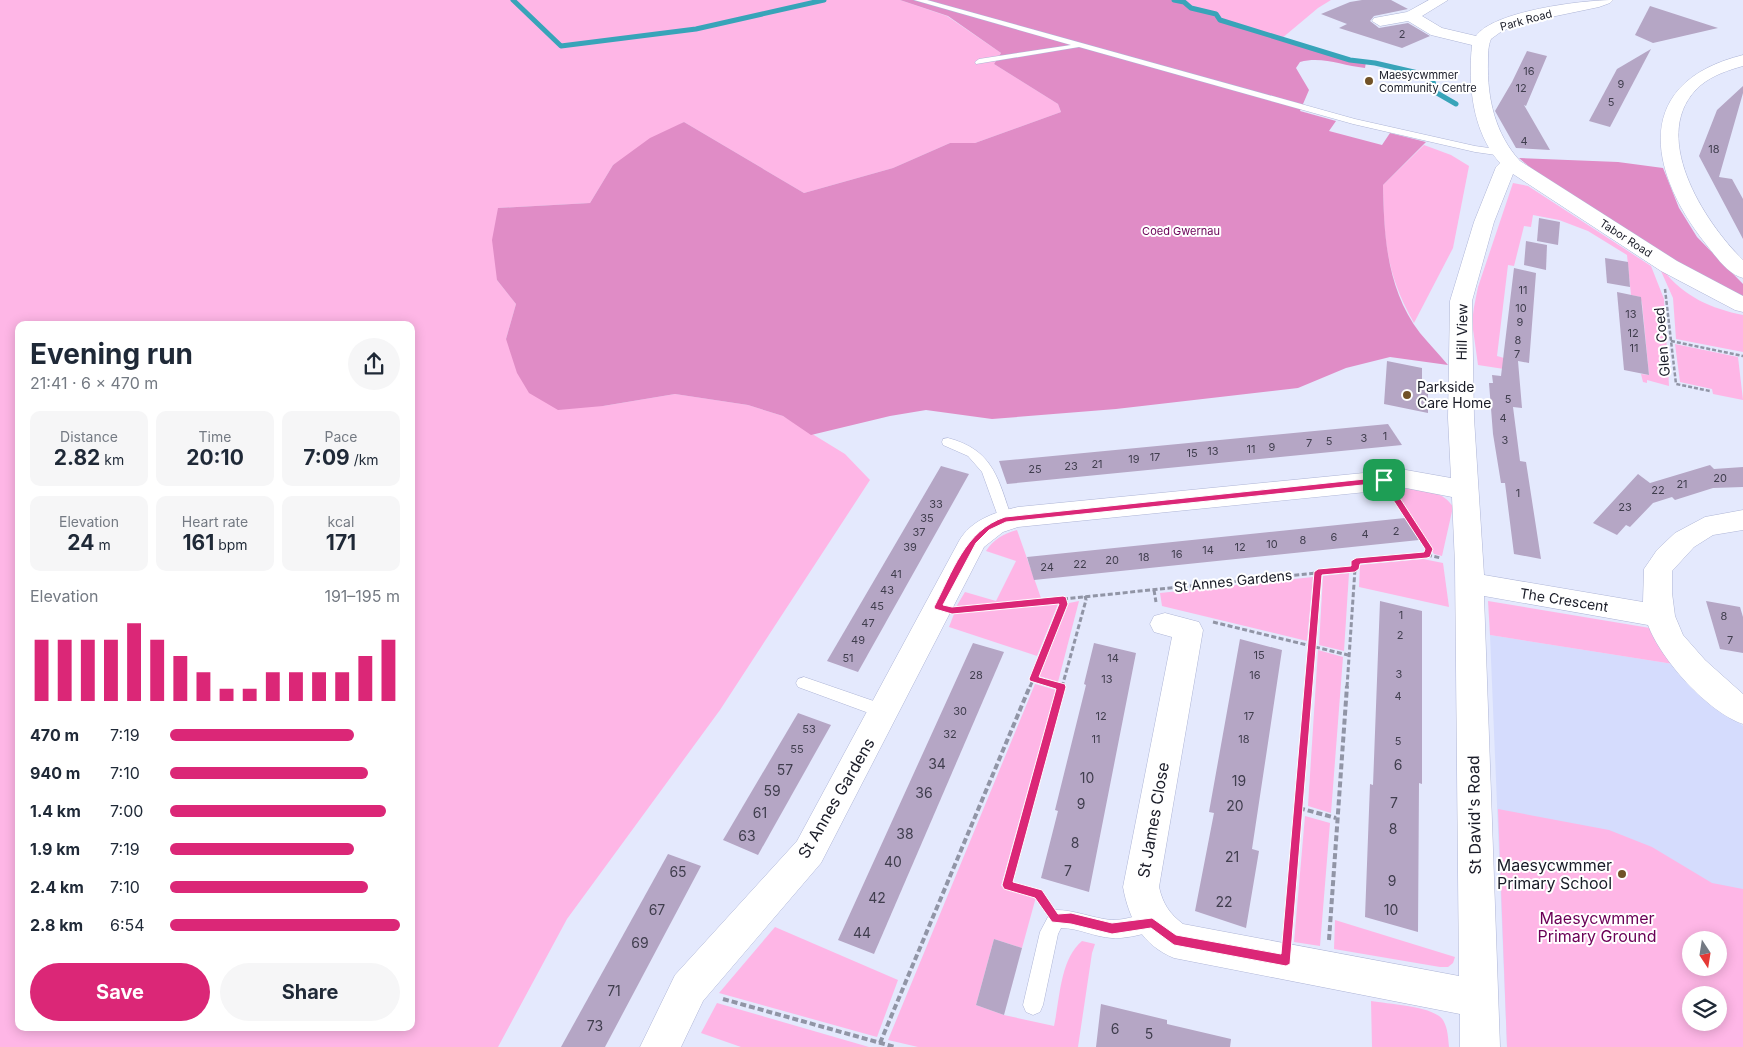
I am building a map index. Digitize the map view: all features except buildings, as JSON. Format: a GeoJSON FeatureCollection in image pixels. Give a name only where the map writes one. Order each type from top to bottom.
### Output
{"type":"FeatureCollection","features":[{"type":"Feature","properties":{"kind":"street"},"geometry":{"type":"LineString","coordinates":[[1380,20],[1411,16],[1440,0]]}},
{"type":"Feature","properties":{"kind":"street","name":"Park Road"},"geometry":{"type":"LineString","coordinates":[[1481,42],[1486,34],[1507,23],[1605,0]]}},
{"type":"Feature","properties":{"kind":"street"},"geometry":{"type":"LineString","coordinates":[[1411,16],[1437,32],[1481,42],[1479,78],[1481,104],[1508,159]]}},
{"type":"Feature","properties":{"kind":"street"},"geometry":{"type":"LineString","coordinates":[[1743,60],[1708,73],[1689,87],[1676,107],[1669,139],[1672,160],[1692,210],[1714,241],[1743,272]]}},
{"type":"Feature","properties":{"kind":"street","name":"Tabor Road"},"geometry":{"type":"LineString","coordinates":[[1508,159],[1669,266],[1743,305]]}},
{"type":"Feature","properties":{"kind":"street","name":"Hill View"},"geometry":{"type":"LineString","coordinates":[[1469,583],[1466,490],[1461,418],[1461,301],[1484,222],[1508,159]]}},
{"type":"Feature","properties":{"kind":"street","name":"St Annes Gardens"},"geometry":{"type":"LineString","coordinates":[[660,1047],[689,988],[809,852],[885,712],[973,541],[986,528],[1005,519],[1384,480],[1406,479],[1466,490]]}},
{"type":"Feature","properties":{"kind":"street"},"geometry":{"type":"LineString","coordinates":[[1743,520],[1696,530],[1677,545],[1658,570],[1660,616],[1669,635],[1690,665],[1719,694],[1743,711]]}},
{"type":"Feature","properties":{"kind":"street","name":"The Crescent"},"geometry":{"type":"LineString","coordinates":[[1469,583],[1660,616]]}},
{"type":"Feature","properties":{"kind":"street","name":"St David's Road"},"geometry":{"type":"LineString","coordinates":[[1469,583],[1480,1047]]}},
{"type":"Feature","properties":{"kind":"street","name":"St James Close"},"geometry":{"type":"LineString","coordinates":[[1152,923],[1141,887],[1188,630],[1161,616]]}},
{"type":"Feature","properties":{"kind":"street"},"geometry":{"type":"LineString","coordinates":[[1152,923],[1174,940],[1286,960],[1479,1000]]}},
{"type":"Feature","properties":{"kind":"lane"},"geometry":{"type":"LineString","coordinates":[[918,0],[1353,121],[1475,149],[1508,159]]}},
{"type":"Feature","properties":{"kind":"lane"},"geometry":{"type":"LineString","coordinates":[[979,62],[1081,46]]}},
{"type":"Feature","properties":{"kind":"lane"},"geometry":{"type":"LineString","coordinates":[[948,442],[974,454],[988,470],[1005,519]]}},
{"type":"Feature","properties":{"kind":"lane"},"geometry":{"type":"LineString","coordinates":[[804,683],[885,712]]}},
{"type":"Feature","properties":{"kind":"lane"},"geometry":{"type":"LineString","coordinates":[[1033,1005],[1049,932],[1056,919],[1071,918],[1112,928],[1152,923]]}},
{"type":"Feature","properties":{"kind":"path","name":"Glen Coed"},"geometry":{"type":"LineString","coordinates":[[1664,285],[1668,300],[1676,384],[1710,392]]}},
{"type":"Feature","properties":{"kind":"path"},"geometry":{"type":"LineString","coordinates":[[1672,341],[1743,356]]}},
{"type":"Feature","properties":{"kind":"path"},"geometry":{"type":"LineString","coordinates":[[1384,480],[1429,549],[1427,555],[1446,560]]}},
{"type":"Feature","properties":{"kind":"path","name":"St Annes Gardens"},"geometry":{"type":"LineString","coordinates":[[938,607],[952,611],[1355,569],[1356,561],[1427,555]]}},
{"type":"Feature","properties":{"kind":"path"},"geometry":{"type":"LineString","coordinates":[[1327,969],[1336,818],[1355,569]]}},
{"type":"Feature","properties":{"kind":"path"},"geometry":{"type":"LineString","coordinates":[[1286,960],[1318,572]]}},
{"type":"Feature","properties":{"kind":"path"},"geometry":{"type":"LineString","coordinates":[[1154,590],[1161,616]]}},
{"type":"Feature","properties":{"kind":"path"},"geometry":{"type":"LineString","coordinates":[[1056,919],[1038,894],[1007,885],[1086,600],[1084,596]]}},
{"type":"Feature","properties":{"kind":"path"},"geometry":{"type":"LineString","coordinates":[[880,1043],[1064,604],[1063,600]]}},
{"type":"Feature","properties":{"kind":"path"},"geometry":{"type":"LineString","coordinates":[[1210,621],[1348,655]]}},
{"type":"Feature","properties":{"kind":"path"},"geometry":{"type":"LineString","coordinates":[[1033,679],[1062,687]]}},
{"type":"Feature","properties":{"kind":"path"},"geometry":{"type":"LineString","coordinates":[[1299,808],[1336,818]]}},
{"type":"Feature","properties":{"kind":"path"},"geometry":{"type":"LineString","coordinates":[[689,988],[895,1047]]}},
{"type":"Feature","properties":{"kind":"shaded area","name":"Maesycwmmer Primary School"},"geometry":{"type":"Polygon","coordinates":[[[1490,635],[1673,664],[1704,696],[1743,726],[1743,1047],[1507,1047],[1490,635]]]}},
{"type":"Feature","properties":{"kind":"green space"},"geometry":{"type":"Polygon","coordinates":[[[0,0],[900,0],[947,16],[1001,53],[994,64],[1058,104],[1061,112],[975,143],[950,143],[893,168],[804,193],[684,122],[613,165],[590,203],[498,208],[497,280],[516,304],[506,339],[603,406],[675,394],[748,405],[783,416],[845,454],[870,480],[720,710],[567,919],[498,1047],[0,1047],[0,0]]]}},
{"type":"Feature","properties":{"kind":"green space","name":"Coed Gwernau"},"geometry":{"type":"Polygon","coordinates":[[[900,0],[1174,0],[1184,2],[1191,8],[1216,14],[1221,20],[1350,60],[1366,62],[1365,68],[1317,60],[1300,62],[1296,68],[1309,90],[1300,111],[1336,121],[1329,131],[1382,145],[1390,133],[1426,142],[1383,185],[1386,243],[1400,299],[1420,333],[1448,365],[1390,357],[1346,368],[1298,388],[1116,409],[992,419],[926,410],[890,416],[811,435],[783,416],[748,405],[675,394],[603,406],[558,410],[529,393],[517,373],[506,339],[516,304],[497,280],[492,240],[498,208],[590,203],[613,165],[650,138],[684,122],[804,193],[893,168],[950,143],[975,143],[1061,112],[1058,104],[994,64],[1001,53],[948,16],[900,0]]]}},
{"type":"Feature","properties":{"kind":"green space"},"geometry":{"type":"Polygon","coordinates":[[[1174,0],[1331,0],[1318,8],[1281,39],[1220,20],[1216,14],[1191,8],[1184,2],[1174,0]]]}},
{"type":"Feature","properties":{"kind":"green space"},"geometry":{"type":"Polygon","coordinates":[[[1424,145],[1451,155],[1469,166],[1453,248],[1414,323],[1397,288],[1388,256],[1384,223],[1383,185],[1424,145]]]}},
{"type":"Feature","properties":{"kind":"green space"},"geometry":{"type":"Polygon","coordinates":[[[1519,158],[1618,162],[1663,168],[1679,208],[1697,237],[1743,284],[1743,297],[1733,294],[1662,253],[1539,175],[1519,158]]]}},
{"type":"Feature","properties":{"kind":"green space"},"geometry":{"type":"Polygon","coordinates":[[[1513,183],[1528,186],[1651,266],[1664,299],[1669,386],[1647,380],[1647,383],[1643,382],[1641,374],[1649,375],[1642,303],[1640,297],[1631,295],[1627,255],[1588,231],[1559,220],[1533,215],[1531,227],[1524,226],[1514,266],[1508,265],[1497,356],[1504,358],[1504,369],[1478,365],[1472,322],[1474,307],[1478,287],[1513,183]]]}},
{"type":"Feature","properties":{"kind":"green space"},"geometry":{"type":"Polygon","coordinates":[[[1661,271],[1664,271],[1680,288],[1699,300],[1720,309],[1743,315],[1743,352],[1676,339],[1673,298],[1661,271]]]}},
{"type":"Feature","properties":{"kind":"green space"},"geometry":{"type":"Polygon","coordinates":[[[1675,344],[1738,357],[1743,400],[1713,394],[1712,389],[1680,382],[1675,344]]]}},
{"type":"Feature","properties":{"kind":"green space"},"geometry":{"type":"Polygon","coordinates":[[[1410,488],[1440,495],[1453,507],[1442,556],[1434,554],[1395,490],[1410,488]]]}},
{"type":"Feature","properties":{"kind":"green space"},"geometry":{"type":"Polygon","coordinates":[[[1017,530],[1041,598],[956,607],[965,592],[996,601],[1016,561],[986,551],[999,538],[1017,530]]]}},
{"type":"Feature","properties":{"kind":"green space"},"geometry":{"type":"Polygon","coordinates":[[[1423,559],[1443,563],[1449,607],[1359,587],[1360,565],[1423,559]]]}},
{"type":"Feature","properties":{"kind":"green space"},"geometry":{"type":"Polygon","coordinates":[[[1349,573],[1344,651],[1319,645],[1323,576],[1349,573]]]}},
{"type":"Feature","properties":{"kind":"green space"},"geometry":{"type":"Polygon","coordinates":[[[1313,577],[1307,641],[1162,606],[1160,593],[1313,577]]]}},
{"type":"Feature","properties":{"kind":"green space"},"geometry":{"type":"Polygon","coordinates":[[[1079,601],[1058,682],[1039,676],[1069,603],[1079,601]]]}},
{"type":"Feature","properties":{"kind":"green space"},"geometry":{"type":"Polygon","coordinates":[[[1488,601],[1650,628],[1673,664],[1490,635],[1488,601]]]}},
{"type":"Feature","properties":{"kind":"green space"},"geometry":{"type":"Polygon","coordinates":[[[1058,604],[1037,656],[949,627],[954,614],[1058,604]]]}},
{"type":"Feature","properties":{"kind":"green space"},"geometry":{"type":"Polygon","coordinates":[[[1318,650],[1343,657],[1331,813],[1308,806],[1318,650]]]}},
{"type":"Feature","properties":{"kind":"green space"},"geometry":{"type":"Polygon","coordinates":[[[1035,684],[1056,690],[1001,886],[1036,897],[1022,948],[994,939],[976,1005],[1004,1015],[1054,1026],[1062,980],[1069,958],[1082,941],[1095,944],[1078,1047],[918,1047],[888,1040],[1035,684]]]}},
{"type":"Feature","properties":{"kind":"green space","name":"Maesycwmmer Primary Ground"},"geometry":{"type":"Polygon","coordinates":[[[1498,809],[1609,830],[1652,847],[1712,883],[1743,889],[1743,1047],[1507,1047],[1498,809]]]}},
{"type":"Feature","properties":{"kind":"green space"},"geometry":{"type":"Polygon","coordinates":[[[1305,816],[1330,823],[1320,946],[1294,942],[1305,816]]]}},
{"type":"Feature","properties":{"kind":"green space"},"geometry":{"type":"Polygon","coordinates":[[[1335,920],[1455,957],[1453,963],[1448,967],[1440,967],[1334,949],[1335,920]]]}},
{"type":"Feature","properties":{"kind":"green space"},"geometry":{"type":"Polygon","coordinates":[[[775,927],[898,980],[877,1037],[719,993],[775,927]]]}},
{"type":"Feature","properties":{"kind":"green space"},"geometry":{"type":"Polygon","coordinates":[[[1371,1001],[1421,1009],[1438,1015],[1446,1027],[1449,1047],[1372,1047],[1371,1001]]]}},
{"type":"Feature","properties":{"kind":"green space"},"geometry":{"type":"Polygon","coordinates":[[[717,1003],[869,1047],[741,1047],[701,1033],[717,1003]]]}},
{"type":"Feature","properties":{"kind":"waterway"},"geometry":{"type":"LineString","coordinates":[[513,0],[561,46],[696,29],[824,0]]}},
{"type":"Feature","properties":{"kind":"waterway"},"geometry":{"type":"LineString","coordinates":[[1174,0],[1184,2],[1191,8],[1216,14],[1220,20],[1350,60],[1375,63],[1431,76],[1437,93],[1456,104]]}},
{"type":"Feature","properties":{"kind":"place","name":"Maesycwmmer Community Centre"},"geometry":{"type":"Point","coordinates":[1369,81]}},
{"type":"Feature","properties":{"kind":"place","name":"Parkside Care Home"},"geometry":{"type":"Point","coordinates":[1407,395]}},
{"type":"Feature","properties":{"kind":"place","name":"Maesycwmmer Primary School"},"geometry":{"type":"Point","coordinates":[1622,874]}},
{"type":"Feature","properties":{"kind":"route"},"geometry":{"type":"LineString","coordinates":[[1384,480],[1429,549],[1427,555],[1356,561],[1355,569],[1318,572],[1286,960],[1174,940],[1152,923],[1112,928],[1071,918],[1056,919],[1038,894],[1007,885],[1062,687],[1033,679],[1064,604],[1063,600],[952,611],[938,607],[973,541],[986,528],[1005,519],[1384,480]]}}]}
